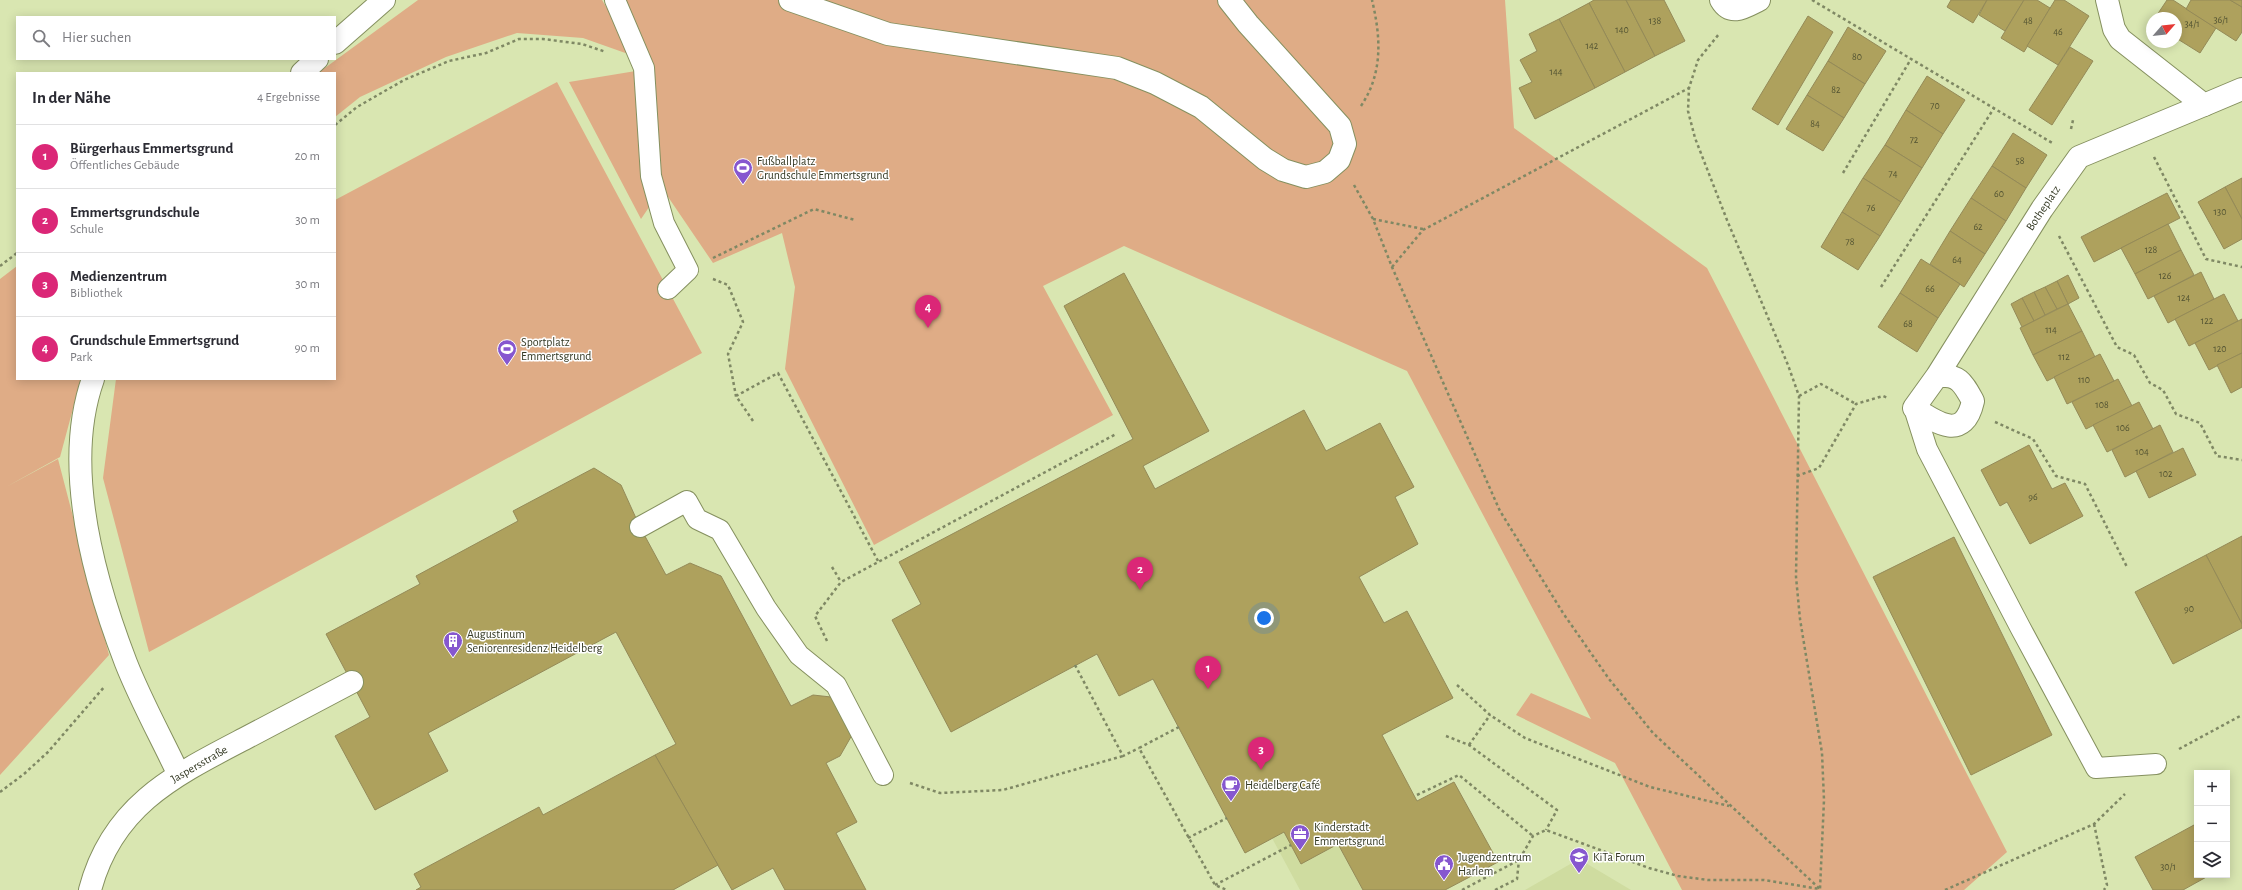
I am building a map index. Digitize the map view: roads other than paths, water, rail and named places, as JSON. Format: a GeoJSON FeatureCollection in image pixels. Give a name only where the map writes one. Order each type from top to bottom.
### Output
{"type":"FeatureCollection","features":[{"type":"Feature","properties":{"kind":"street"},"geometry":{"type":"LineString","coordinates":[[336,42],[384,0]]}},
{"type":"Feature","properties":{"kind":"street"},"geometry":{"type":"LineString","coordinates":[[790,0],[888,34],[1116,68],[1154,83],[1201,108],[1265,159],[1283,170],[1306,177],[1325,172],[1339,160],[1345,144],[1340,126],[1248,24],[1229,0]]}},
{"type":"Feature","properties":{"kind":"street"},"geometry":{"type":"LineString","coordinates":[[1729,5],[1758,0]]}},
{"type":"Feature","properties":{"kind":"street"},"geometry":{"type":"LineString","coordinates":[[2108,0],[2114,29],[2120,39],[2204,105]]}},
{"type":"Feature","properties":{"kind":"street"},"geometry":{"type":"LineString","coordinates":[[303,72],[316,60]]}},
{"type":"Feature","properties":{"kind":"street","name":"Botheplatz"},"geometry":{"type":"LineString","coordinates":[[1914,408],[1937,376],[2042,209],[2079,157],[2242,89]]}},
{"type":"Feature","properties":{"kind":"street"},"geometry":{"type":"LineString","coordinates":[[1914,408],[1936,423],[1949,427],[1962,422],[1970,412],[1973,401],[1963,384],[1951,375],[1937,376]]}},
{"type":"Feature","properties":{"kind":"street"},"geometry":{"type":"LineString","coordinates":[[93,380],[83,414],[80,451],[81,493],[94,557],[110,615],[127,664],[178,773]]}},
{"type":"Feature","properties":{"kind":"street","name":"Jaspersstraße"},"geometry":{"type":"LineString","coordinates":[[90,890],[96,866],[116,830],[146,798],[178,773],[352,682]]}},
{"type":"Feature","properties":{"kind":"lane"},"geometry":{"type":"LineString","coordinates":[[616,0],[644,68],[651,176],[664,223],[688,270],[668,289]]}},
{"type":"Feature","properties":{"kind":"lane"},"geometry":{"type":"LineString","coordinates":[[1914,408],[1927,449],[2096,768],[2156,764]]}},
{"type":"Feature","properties":{"kind":"lane"},"geometry":{"type":"LineString","coordinates":[[640,527],[687,501],[696,519],[720,530],[766,608],[798,656],[836,685],[883,775]]}},
{"type":"Feature","properties":{"kind":"place","name":"Fußballplatz Grundschule Emmertsgrund"},"geometry":{"type":"Point","coordinates":[743,185]}},
{"type":"Feature","properties":{"kind":"place","name":"Grundschule Emmertsgrund"},"geometry":{"type":"Point","coordinates":[928,328]}},
{"type":"Feature","properties":{"kind":"place","name":"Sportplatz Emmertsgrund"},"geometry":{"type":"Point","coordinates":[507,366]}},
{"type":"Feature","properties":{"kind":"place","name":"Emmertsgrundschule"},"geometry":{"type":"Point","coordinates":[1140,590]}},
{"type":"Feature","properties":{"kind":"place","name":"Augustinum Seniorenresidenz Heidelberg"},"geometry":{"type":"Point","coordinates":[453,658]}},
{"type":"Feature","properties":{"kind":"place","name":"Bürgerhaus Emmertsgrund"},"geometry":{"type":"Point","coordinates":[1208,689]}},
{"type":"Feature","properties":{"kind":"place","name":"Medienzentrum"},"geometry":{"type":"Point","coordinates":[1261,770]}},
{"type":"Feature","properties":{"kind":"place","name":"Heidelberg Café"},"geometry":{"type":"Point","coordinates":[1231,802]}},
{"type":"Feature","properties":{"kind":"place","name":"Kinderstadt Emmertsgrund"},"geometry":{"type":"Point","coordinates":[1300,851]}},
{"type":"Feature","properties":{"kind":"place","name":"KiTa Forum"},"geometry":{"type":"Point","coordinates":[1579,874]}},
{"type":"Feature","properties":{"kind":"place","name":"Jugendzentrum Harlem"},"geometry":{"type":"Point","coordinates":[1444,881]}}]}
